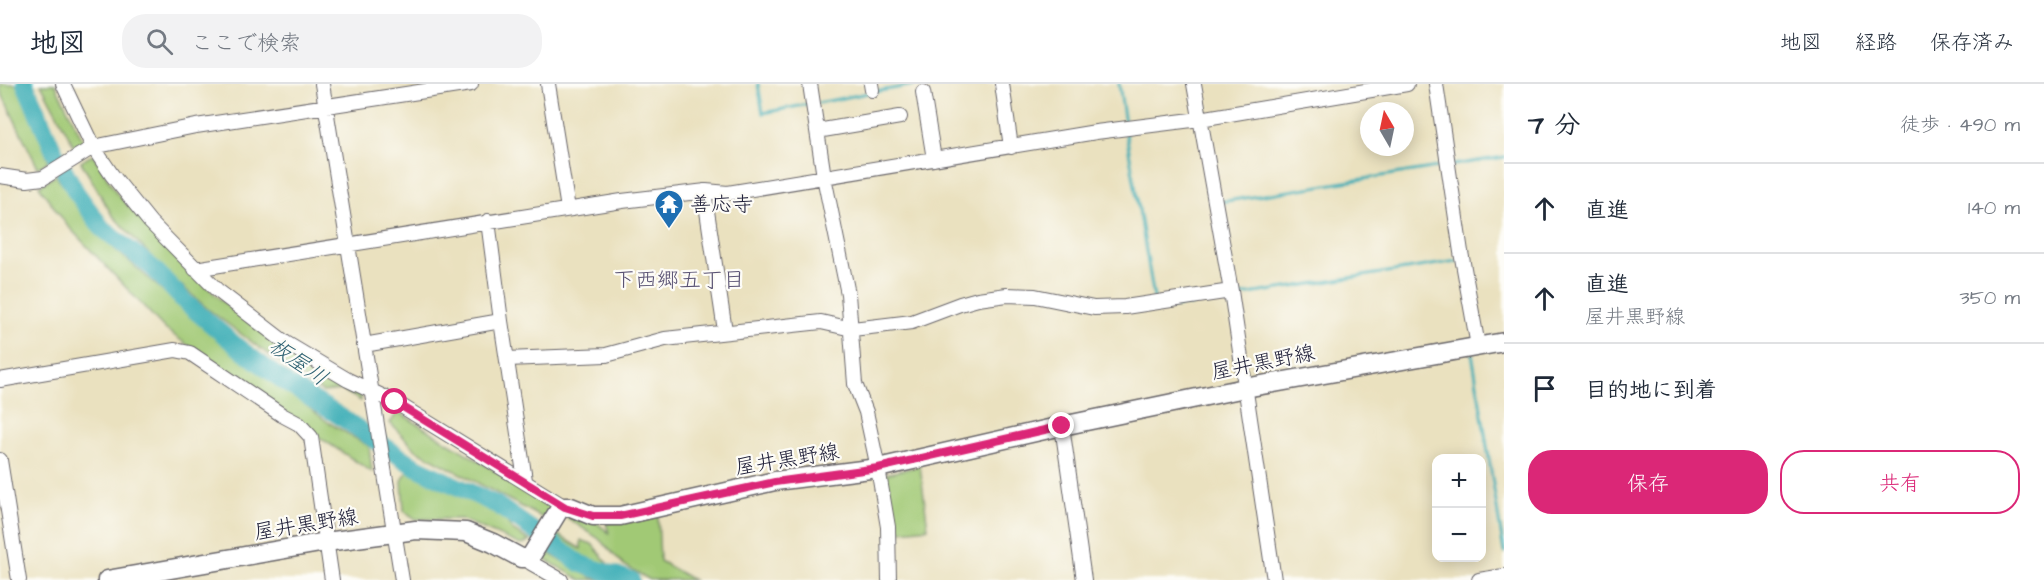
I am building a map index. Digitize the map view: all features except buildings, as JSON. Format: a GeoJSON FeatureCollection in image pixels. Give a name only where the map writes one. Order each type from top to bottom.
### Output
{"type":"FeatureCollection","features":[{"type":"Feature","properties":{"kind":"main road","name":"屋井黒野線"},"geometry":{"type":"LineString","coordinates":[[562,508],[593,516],[620,516],[775,482],[878,468],[1062,426],[1245,388],[1504,342]]}},
{"type":"Feature","properties":{"kind":"main road"},"geometry":{"type":"LineString","coordinates":[[530,557],[562,508]]}},
{"type":"Feature","properties":{"kind":"main road","name":"屋井黒野線"},"geometry":{"type":"LineString","coordinates":[[107,580],[417,530],[466,532],[521,558],[530,557]]}},
{"type":"Feature","properties":{"kind":"street"},"geometry":{"type":"LineString","coordinates":[[63,84],[91,149],[150,222],[217,290],[286,343],[373,394],[395,402],[525,480],[562,508]]}},
{"type":"Feature","properties":{"kind":"street"},"geometry":{"type":"LineString","coordinates":[[322,84],[402,580]]}},
{"type":"Feature","properties":{"kind":"street"},"geometry":{"type":"LineString","coordinates":[[0,176],[27,180],[43,178],[91,149],[196,126],[471,84]]}},
{"type":"Feature","properties":{"kind":"street"},"geometry":{"type":"LineString","coordinates":[[548,84],[568,209]]}},
{"type":"Feature","properties":{"kind":"street"},"geometry":{"type":"LineString","coordinates":[[810,84],[824,177],[848,294],[855,384],[866,412],[888,527],[889,580]]}},
{"type":"Feature","properties":{"kind":"street"},"geometry":{"type":"LineString","coordinates":[[1002,84],[1011,147]]}},
{"type":"Feature","properties":{"kind":"street"},"geometry":{"type":"LineString","coordinates":[[1194,84],[1231,291],[1274,580]]}},
{"type":"Feature","properties":{"kind":"street"},"geometry":{"type":"LineString","coordinates":[[195,269],[568,209],[704,191],[728,193],[1096,132],[1200,119],[1407,84]]}},
{"type":"Feature","properties":{"kind":"street"},"geometry":{"type":"LineString","coordinates":[[1436,84],[1461,252],[1478,346]]}},
{"type":"Feature","properties":{"kind":"street"},"geometry":{"type":"LineString","coordinates":[[923,92],[934,159]]}},
{"type":"Feature","properties":{"kind":"street"},"geometry":{"type":"LineString","coordinates":[[817,131],[900,117]]}},
{"type":"Feature","properties":{"kind":"street"},"geometry":{"type":"LineString","coordinates":[[704,191],[725,331]]}},
{"type":"Feature","properties":{"kind":"street"},"geometry":{"type":"LineString","coordinates":[[488,221],[525,480]]}},
{"type":"Feature","properties":{"kind":"street"},"geometry":{"type":"LineString","coordinates":[[507,359],[606,355],[665,339],[821,322],[852,329],[912,322],[978,298],[1007,295],[1035,296],[1094,308],[1125,307],[1231,291]]}},
{"type":"Feature","properties":{"kind":"street"},"geometry":{"type":"LineString","coordinates":[[364,345],[501,321]]}},
{"type":"Feature","properties":{"kind":"street"},"geometry":{"type":"LineString","coordinates":[[0,380],[175,350],[190,353],[299,424],[311,437],[332,580]]}},
{"type":"Feature","properties":{"kind":"street"},"geometry":{"type":"LineString","coordinates":[[1062,426],[1084,580]]}},
{"type":"Feature","properties":{"kind":"street"},"geometry":{"type":"LineString","coordinates":[[0,460],[2,487],[19,580]]}},
{"type":"Feature","properties":{"kind":"street"},"geometry":{"type":"LineString","coordinates":[[530,557],[531,563],[561,580]]}},
{"type":"Feature","properties":{"kind":"street"},"geometry":{"type":"LineString","coordinates":[[1479,580],[1504,576]]}},
{"type":"Feature","properties":{"kind":"green space"},"geometry":{"type":"Polygon","coordinates":[[[0,84],[19,84],[49,161],[38,168],[0,90],[0,84]]]}},
{"type":"Feature","properties":{"kind":"green space"},"geometry":{"type":"Polygon","coordinates":[[[41,84],[55,84],[85,144],[75,148],[41,84]]]}},
{"type":"Feature","properties":{"kind":"green space"},"geometry":{"type":"Polygon","coordinates":[[[93,154],[117,194],[187,269],[232,310],[266,334],[275,345],[313,369],[361,391],[361,401],[342,390],[323,392],[209,310],[164,270],[112,215],[81,162],[93,154]]]}},
{"type":"Feature","properties":{"kind":"green space"},"geometry":{"type":"Polygon","coordinates":[[[56,175],[90,224],[115,249],[201,324],[329,423],[369,446],[372,472],[299,424],[165,329],[66,224],[39,186],[56,175]]]}},
{"type":"Feature","properties":{"kind":"green space"},"geometry":{"type":"Polygon","coordinates":[[[398,412],[553,506],[543,518],[416,450],[390,423],[398,412]]]}},
{"type":"Feature","properties":{"kind":"green space"},"geometry":{"type":"Polygon","coordinates":[[[920,466],[928,528],[892,532],[885,474],[920,466]]]}},
{"type":"Feature","properties":{"kind":"green space"},"geometry":{"type":"Polygon","coordinates":[[[407,472],[421,474],[497,505],[512,530],[530,541],[521,545],[461,519],[416,519],[404,511],[402,481],[407,472]]]}},
{"type":"Feature","properties":{"kind":"green space"},"geometry":{"type":"Polygon","coordinates":[[[582,510],[609,533],[606,523],[658,515],[660,561],[693,580],[650,580],[624,565],[599,539],[560,513],[582,510]]]}},
{"type":"Feature","properties":{"kind":"green space"},"geometry":{"type":"Polygon","coordinates":[[[550,530],[581,549],[581,540],[592,544],[610,566],[607,572],[588,565],[567,553],[550,530]]]}},
{"type":"Feature","properties":{"kind":"green space"},"geometry":{"type":"Polygon","coordinates":[[[543,550],[592,578],[623,580],[581,580],[537,555],[543,550]]]}},
{"type":"Feature","properties":{"kind":"waterway","name":"板屋川"},"geometry":{"type":"LineString","coordinates":[[25,84],[53,149],[76,192],[102,228],[154,269],[185,302],[239,348],[289,385],[414,466],[497,505],[581,564],[631,580]]}},
{"type":"Feature","properties":{"kind":"waterway"},"geometry":{"type":"LineString","coordinates":[[758,84],[763,113],[809,104]]}},
{"type":"Feature","properties":{"kind":"waterway"},"geometry":{"type":"LineString","coordinates":[[874,92],[920,84]]}},
{"type":"Feature","properties":{"kind":"waterway"},"geometry":{"type":"LineString","coordinates":[[1119,84],[1125,124]]}},
{"type":"Feature","properties":{"kind":"waterway"},"geometry":{"type":"LineString","coordinates":[[818,103],[868,93]]}},
{"type":"Feature","properties":{"kind":"waterway"},"geometry":{"type":"LineString","coordinates":[[1126,133],[1154,298]]}},
{"type":"Feature","properties":{"kind":"waterway"},"geometry":{"type":"LineString","coordinates":[[1453,165],[1504,157]]}},
{"type":"Feature","properties":{"kind":"waterway"},"geometry":{"type":"LineString","coordinates":[[1220,202],[1444,166]]}},
{"type":"Feature","properties":{"kind":"waterway"},"geometry":{"type":"LineString","coordinates":[[1236,296],[1457,261]]}},
{"type":"Feature","properties":{"kind":"waterway"},"geometry":{"type":"LineString","coordinates":[[1157,307],[1159,309],[1191,304]]}},
{"type":"Feature","properties":{"kind":"waterway"},"geometry":{"type":"LineString","coordinates":[[1472,353],[1504,552]]}},
{"type":"Feature","properties":{"kind":"place","name":"善応寺"},"geometry":{"type":"Point","coordinates":[669,230]}},
{"type":"Feature","properties":{"kind":"district","name":"下西郷五丁目"},"geometry":{"type":"Point","coordinates":[679,279]}},
{"type":"Feature","properties":{"kind":"route"},"geometry":{"type":"LineString","coordinates":[[395,402],[565,507],[571,507],[593,516],[605,517],[620,516],[775,482],[878,468],[1062,426]]}}]}
